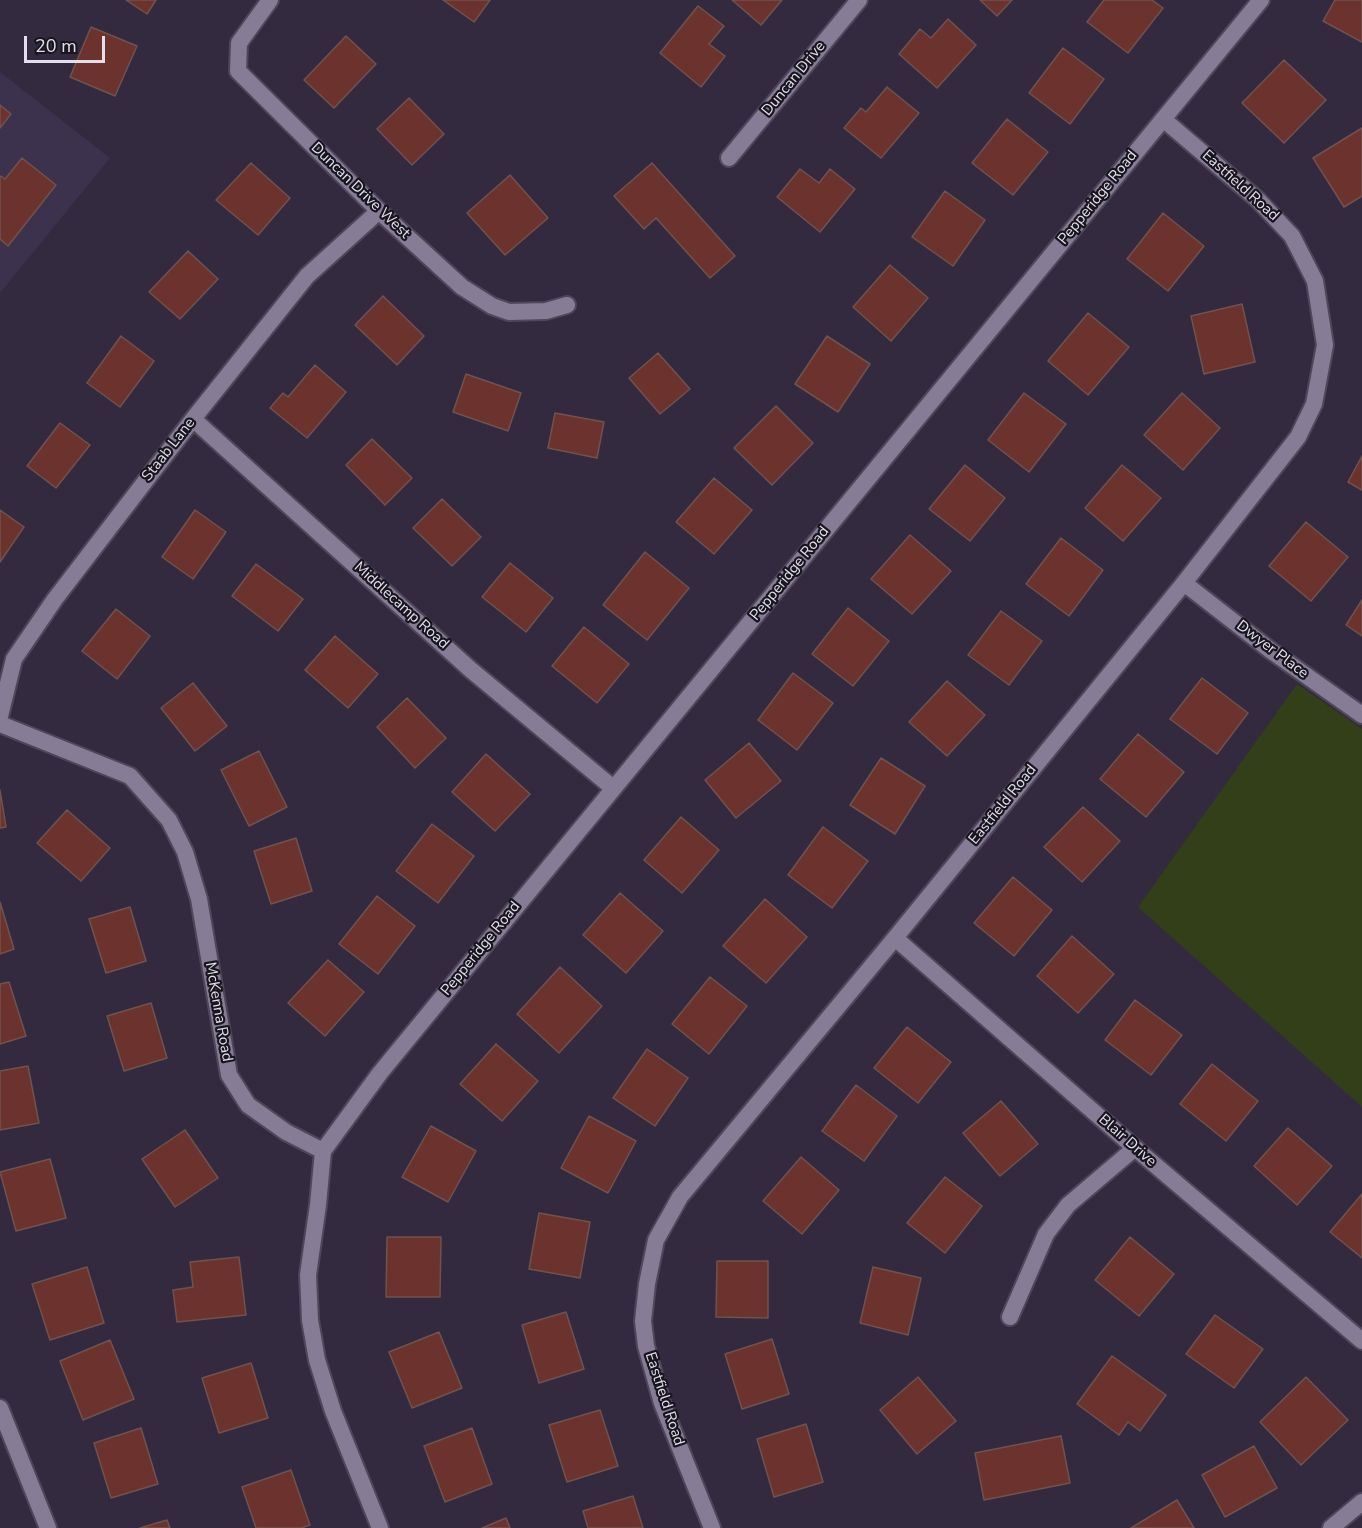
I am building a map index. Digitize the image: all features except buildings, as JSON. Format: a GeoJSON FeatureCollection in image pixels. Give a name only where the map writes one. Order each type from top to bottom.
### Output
{"type":"FeatureCollection","features":[{"type":"Feature","properties":{"kind":"street","name":"Duncan Drive West"},"geometry":{"type":"LineString","coordinates":[[270,0],[239,43],[238,71],[379,212],[462,287],[492,306],[509,312],[546,311],[567,305]]}},
{"type":"Feature","properties":{"kind":"street","name":"Duncan Drive"},"geometry":{"type":"LineString","coordinates":[[729,158],[859,0]]}},
{"type":"Feature","properties":{"kind":"street","name":"Pepperidge Road"},"geometry":{"type":"LineString","coordinates":[[323,1151],[380,1073],[1261,0]]}},
{"type":"Feature","properties":{"kind":"street","name":"Eastfield Road"},"geometry":{"type":"LineString","coordinates":[[712,1528],[662,1403],[646,1346],[643,1321],[647,1284],[656,1240],[680,1197],[895,938],[1184,583],[1298,437],[1314,404],[1325,345],[1315,280],[1292,236],[1258,200],[1163,119]]}},
{"type":"Feature","properties":{"kind":"street","name":"Staab Lane"},"geometry":{"type":"LineString","coordinates":[[0,716],[14,658],[55,599],[193,419],[307,276],[379,212]]}},
{"type":"Feature","properties":{"kind":"street","name":"Middlecamp Road"},"geometry":{"type":"LineString","coordinates":[[193,419],[471,670],[613,788]]}},
{"type":"Feature","properties":{"kind":"street","name":"Dwyer Place"},"geometry":{"type":"LineString","coordinates":[[1184,583],[1270,650],[1362,715]]}},
{"type":"Feature","properties":{"kind":"street","name":"McKenna Road"},"geometry":{"type":"LineString","coordinates":[[0,724],[130,776],[169,820],[185,852],[199,898],[229,1075],[248,1105],[286,1132],[323,1151]]}},
{"type":"Feature","properties":{"kind":"street","name":"Blair Drive"},"geometry":{"type":"LineString","coordinates":[[895,938],[1135,1148],[1362,1341]]}},
{"type":"Feature","properties":{"kind":"street"},"geometry":{"type":"LineString","coordinates":[[1010,1317],[1046,1234],[1068,1205],[1135,1148]]}},
{"type":"Feature","properties":{"kind":"street"},"geometry":{"type":"LineString","coordinates":[[323,1151],[308,1275],[310,1320],[317,1360],[333,1411],[380,1528]]}},
{"type":"Feature","properties":{"kind":"street"},"geometry":{"type":"LineString","coordinates":[[0,1408],[48,1528]]}},
{"type":"Feature","properties":{"kind":"street"},"geometry":{"type":"LineString","coordinates":[[1332,1528],[1362,1502]]}},
{"type":"Feature","properties":{"kind":"shaded area"},"geometry":{"type":"Polygon","coordinates":[[[0,72],[110,158],[0,293],[0,72]]]}},
{"type":"Feature","properties":{"kind":"green space"},"geometry":{"type":"Polygon","coordinates":[[[1297,684],[1362,729],[1362,1107],[1138,907],[1297,684]]]}}]}
